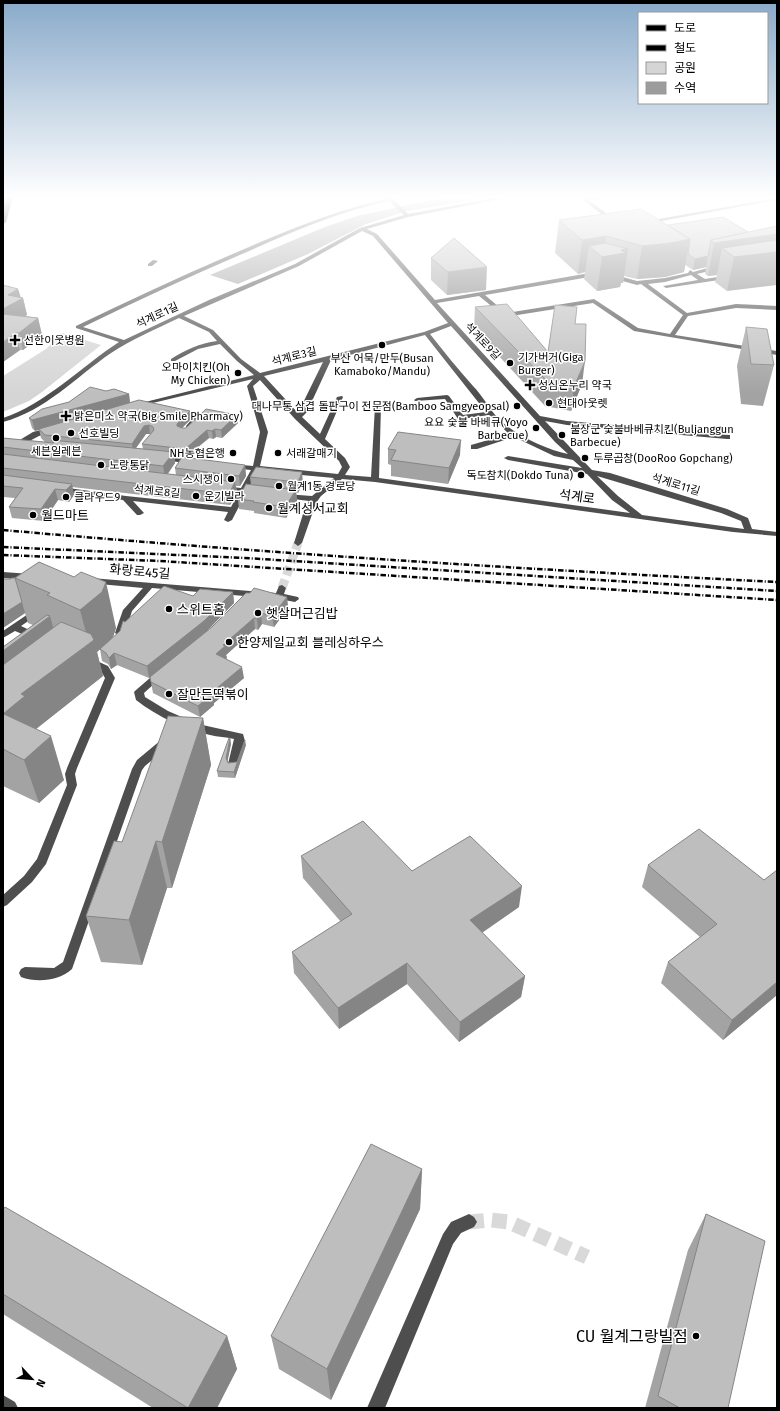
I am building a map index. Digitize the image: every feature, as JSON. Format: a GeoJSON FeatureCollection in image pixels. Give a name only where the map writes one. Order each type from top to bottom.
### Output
{"type":"FeatureCollection","features":[{"type":"Feature","properties":{"kind":"street"},"geometry":{"type":"LineString","coordinates":[[124,342],[78,327],[218,262]]}},
{"type":"Feature","properties":{"kind":"street","name":"석계로1길"},"geometry":{"type":"LineString","coordinates":[[3,420],[16,416],[40,404],[95,361],[124,342],[179,316],[303,262]]}},
{"type":"Feature","properties":{"kind":"street","name":"석계로9길"},"geometry":{"type":"LineString","coordinates":[[399,262],[452,324],[587,471],[614,498],[640,517]]}},
{"type":"Feature","properties":{"kind":"street"},"geometry":{"type":"LineString","coordinates":[[434,302],[601,273],[637,283],[665,280],[724,266]]}},
{"type":"Feature","properties":{"kind":"street"},"geometry":{"type":"LineString","coordinates":[[685,270],[694,273],[704,281]]}},
{"type":"Feature","properties":{"kind":"street"},"geometry":{"type":"LineString","coordinates":[[650,288],[740,275]]}},
{"type":"Feature","properties":{"kind":"street"},"geometry":{"type":"LineString","coordinates":[[642,282],[686,315]]}},
{"type":"Feature","properties":{"kind":"street"},"geometry":{"type":"LineString","coordinates":[[480,294],[505,315],[594,301],[636,330],[777,353]]}},
{"type":"Feature","properties":{"kind":"street"},"geometry":{"type":"LineString","coordinates":[[672,335],[686,315],[736,306],[777,308]]}},
{"type":"Feature","properties":{"kind":"street"},"geometry":{"type":"LineString","coordinates":[[179,316],[211,331],[239,360],[260,376],[298,417],[342,460],[346,467],[342,476],[321,491],[314,499],[298,543]]}},
{"type":"Feature","properties":{"kind":"street","name":"석계로3길"},"geometry":{"type":"LineString","coordinates":[[154,407],[136,406],[328,359],[426,333],[452,324]]}},
{"type":"Feature","properties":{"kind":"street"},"geometry":{"type":"LineString","coordinates":[[426,333],[495,419],[514,435],[557,454],[576,458]]}},
{"type":"Feature","properties":{"kind":"street"},"geometry":{"type":"LineString","coordinates":[[174,360],[188,350],[212,342],[221,342]]}},
{"type":"Feature","properties":{"kind":"street"},"geometry":{"type":"LineString","coordinates":[[298,417],[303,412],[328,359]]}},
{"type":"Feature","properties":{"kind":"street"},"geometry":{"type":"LineString","coordinates":[[228,520],[256,468],[264,432],[250,386],[260,376]]}},
{"type":"Feature","properties":{"kind":"street"},"geometry":{"type":"LineString","coordinates":[[321,440],[340,397]]}},
{"type":"Feature","properties":{"kind":"street"},"geometry":{"type":"LineString","coordinates":[[417,400],[447,397],[461,417],[491,413]]}},
{"type":"Feature","properties":{"kind":"street"},"geometry":{"type":"LineString","coordinates":[[375,480],[378,406]]}},
{"type":"Feature","properties":{"kind":"street"},"geometry":{"type":"LineString","coordinates":[[168,410],[198,417],[198,419],[183,433]]}},
{"type":"Feature","properties":{"kind":"street"},"geometry":{"type":"LineString","coordinates":[[538,418],[567,423],[727,437]]}},
{"type":"Feature","properties":{"kind":"street"},"geometry":{"type":"LineString","coordinates":[[31,445],[13,443],[36,434],[58,428]]}},
{"type":"Feature","properties":{"kind":"street"},"geometry":{"type":"LineString","coordinates":[[474,447],[514,435]]}},
{"type":"Feature","properties":{"kind":"street"},"geometry":{"type":"LineString","coordinates":[[157,458],[205,463]]}},
{"type":"Feature","properties":{"kind":"street"},"geometry":{"type":"LineString","coordinates":[[508,458],[587,471]]}},
{"type":"Feature","properties":{"kind":"street"},"geometry":{"type":"LineString","coordinates":[[176,471],[183,460]]}},
{"type":"Feature","properties":{"kind":"street","name":"석계로"},"geometry":{"type":"LineString","coordinates":[[227,465],[375,480],[640,517],[777,534]]}},
{"type":"Feature","properties":{"kind":"street","name":"석계로11길"},"geometry":{"type":"LineString","coordinates":[[587,471],[607,475],[724,511],[745,520],[750,531]]}},
{"type":"Feature","properties":{"kind":"street"},"geometry":{"type":"LineString","coordinates":[[214,487],[314,499]]}},
{"type":"Feature","properties":{"kind":"street","name":"석계로8길"},"geometry":{"type":"LineString","coordinates":[[49,488],[233,510]]}},
{"type":"Feature","properties":{"kind":"street","name":"석계로8길"},"geometry":{"type":"LineString","coordinates":[[126,498],[140,513]]}},
{"type":"Feature","properties":{"kind":"street"},"geometry":{"type":"LineString","coordinates":[[3,575],[42,578]]}},
{"type":"Feature","properties":{"kind":"street","name":"화랑로45길"},"geometry":{"type":"LineString","coordinates":[[82,580],[251,593],[281,592],[295,599]]}},
{"type":"Feature","properties":{"kind":"street"},"geometry":{"type":"LineString","coordinates":[[114,644],[118,639],[128,610],[150,585]]}},
{"type":"Feature","properties":{"kind":"street"},"geometry":{"type":"LineString","coordinates":[[241,604],[251,593]]}},
{"type":"Feature","properties":{"kind":"street"},"geometry":{"type":"LineString","coordinates":[[3,635],[46,606]]}},
{"type":"Feature","properties":{"kind":"street"},"geometry":{"type":"LineString","coordinates":[[15,627],[41,641]]}},
{"type":"Feature","properties":{"kind":"street"},"geometry":{"type":"LineString","coordinates":[[93,662],[104,653]]}},
{"type":"Feature","properties":{"kind":"street"},"geometry":{"type":"LineString","coordinates":[[3,902],[28,879],[42,861],[72,785],[70,774],[72,768],[110,678],[106,670],[76,654]]}},
{"type":"Feature","properties":{"kind":"street"},"geometry":{"type":"LineString","coordinates":[[170,667],[142,689],[139,695],[143,701],[187,725],[210,732],[232,734],[239,737],[240,741],[233,764]]}},
{"type":"Feature","properties":{"kind":"street"},"geometry":{"type":"LineString","coordinates":[[25,973],[54,974],[63,971],[68,965],[137,769],[148,757],[187,725]]}},
{"type":"Feature","properties":{"kind":"street"},"geometry":{"type":"LineString","coordinates":[[376,1408],[448,1239],[456,1227],[470,1222]]}},
{"type":"Feature","properties":{"kind":"street"},"geometry":{"type":"LineString","coordinates":[[3,1404],[9,1408]]}},
{"type":"Feature","properties":{"kind":"green space"},"geometry":{"type":"Polygon","coordinates":[[[62,333],[101,345],[29,401],[3,412],[3,376],[46,349],[62,333]]]}},
{"type":"Feature","properties":{"kind":"water"},"geometry":{"type":"Polygon","coordinates":[[[242,262],[290,262],[238,284],[210,275],[242,262]]]}},
{"type":"Feature","properties":{"kind":"building"},"geometry":{"type":"Polygon","coordinates":[[[436,262],[481,262],[487,267],[448,272],[436,262]]]}},
{"type":"Feature","properties":{"kind":"building"},"geometry":{"type":"Polygon","coordinates":[[[3,285],[18,289],[8,295],[23,298],[3,309],[3,285]]]}},
{"type":"Feature","properties":{"kind":"building"},"geometry":{"type":"Polygon","coordinates":[[[507,304],[548,352],[555,305],[577,307],[575,324],[586,324],[585,361],[574,387],[548,382],[475,307],[507,304]]]}},
{"type":"Feature","properties":{"kind":"building"},"geometry":{"type":"Polygon","coordinates":[[[3,314],[38,318],[19,333],[16,333],[3,342],[3,314]]]}},
{"type":"Feature","properties":{"kind":"building"},"geometry":{"type":"Polygon","coordinates":[[[746,327],[767,329],[774,365],[751,364],[746,327]]]}},
{"type":"Feature","properties":{"kind":"building"},"geometry":{"type":"Polygon","coordinates":[[[90,387],[106,391],[114,389],[129,394],[32,420],[29,418],[42,409],[69,402],[90,387]]]}},
{"type":"Feature","properties":{"kind":"building"},"geometry":{"type":"Polygon","coordinates":[[[139,400],[190,411],[177,424],[177,426],[182,428],[186,428],[206,409],[237,415],[221,430],[207,430],[185,449],[142,444],[154,430],[153,427],[149,425],[144,426],[132,444],[45,435],[39,429],[139,400]]]}},
{"type":"Feature","properties":{"kind":"building"},"geometry":{"type":"Polygon","coordinates":[[[398,432],[461,440],[449,468],[391,460],[396,450],[388,449],[398,432]]]}},
{"type":"Feature","properties":{"kind":"building"},"geometry":{"type":"Polygon","coordinates":[[[3,438],[54,443],[51,440],[174,452],[163,466],[3,447],[3,438]]]}},
{"type":"Feature","properties":{"kind":"building"},"geometry":{"type":"Polygon","coordinates":[[[3,454],[235,482],[229,494],[3,468],[3,454]]]}},
{"type":"Feature","properties":{"kind":"building"},"geometry":{"type":"Polygon","coordinates":[[[182,457],[245,465],[239,476],[175,468],[182,457]]]}},
{"type":"Feature","properties":{"kind":"building"},"geometry":{"type":"Polygon","coordinates":[[[256,467],[302,472],[298,482],[250,477],[256,467]]]}},
{"type":"Feature","properties":{"kind":"building"},"geometry":{"type":"Polygon","coordinates":[[[3,475],[72,484],[66,490],[55,489],[41,509],[9,507],[23,488],[3,486],[3,475]]]}},
{"type":"Feature","properties":{"kind":"building"},"geometry":{"type":"Polygon","coordinates":[[[246,484],[296,490],[285,507],[238,499],[246,484]]]}},
{"type":"Feature","properties":{"kind":"building"},"geometry":{"type":"Polygon","coordinates":[[[39,562],[74,577],[81,572],[106,582],[102,592],[80,610],[47,595],[50,593],[15,578],[39,562]]]}},
{"type":"Feature","properties":{"kind":"building"},"geometry":{"type":"Polygon","coordinates":[[[15,578],[22,602],[3,614],[3,579],[15,578]]]}},
{"type":"Feature","properties":{"kind":"building"},"geometry":{"type":"Polygon","coordinates":[[[164,586],[193,596],[200,589],[233,592],[204,621],[147,666],[114,653],[109,658],[106,653],[100,649],[120,631],[123,621],[125,622],[164,586]]]}},
{"type":"Feature","properties":{"kind":"building"},"geometry":{"type":"Polygon","coordinates":[[[254,588],[287,597],[272,616],[261,613],[257,619],[254,618],[223,645],[225,646],[216,654],[242,667],[198,706],[151,682],[150,677],[212,627],[246,593],[250,593],[254,588]]]}},
{"type":"Feature","properties":{"kind":"building"},"geometry":{"type":"Polygon","coordinates":[[[47,615],[50,616],[3,651],[3,647],[47,615]]]}},
{"type":"Feature","properties":{"kind":"building"},"geometry":{"type":"Polygon","coordinates":[[[61,622],[91,634],[94,640],[21,694],[25,696],[3,714],[3,665],[61,622]]]}},
{"type":"Feature","properties":{"kind":"building"},"geometry":{"type":"Polygon","coordinates":[[[4,714],[51,736],[24,760],[3,749],[4,714]]]}},
{"type":"Feature","properties":{"kind":"building"},"geometry":{"type":"Polygon","coordinates":[[[168,716],[203,718],[162,842],[156,841],[129,920],[86,916],[114,841],[122,842],[168,716]]]}},
{"type":"Feature","properties":{"kind":"building"},"geometry":{"type":"Polygon","coordinates":[[[229,738],[226,758],[228,763],[237,762],[245,740],[234,772],[217,771],[229,738]]]}},
{"type":"Feature","properties":{"kind":"building"},"geometry":{"type":"Polygon","coordinates":[[[363,821],[412,871],[470,836],[522,886],[470,920],[525,976],[460,1022],[407,963],[338,1008],[292,952],[352,914],[301,856],[363,821]]]}},
{"type":"Feature","properties":{"kind":"building"},"geometry":{"type":"Polygon","coordinates":[[[699,829],[764,880],[777,870],[777,982],[732,1020],[668,962],[717,924],[648,865],[699,829]]]}},
{"type":"Feature","properties":{"kind":"building"},"geometry":{"type":"Polygon","coordinates":[[[371,1144],[422,1169],[327,1369],[271,1336],[371,1144]]]}},
{"type":"Feature","properties":{"kind":"building"},"geometry":{"type":"Polygon","coordinates":[[[5,1207],[227,1336],[188,1408],[3,1294],[3,1210],[5,1207]]]}},
{"type":"Feature","properties":{"kind":"building"},"geometry":{"type":"Polygon","coordinates":[[[706,1214],[765,1241],[728,1408],[680,1408],[658,1396],[706,1214]]]}},
{"type":"Feature","properties":{"kind":"tunnel"},"geometry":{"type":"LineString","coordinates":[[282,588],[298,543]]}},
{"type":"Feature","properties":{"kind":"tunnel"},"geometry":{"type":"LineString","coordinates":[[469,1222],[491,1220],[509,1222],[587,1257]]}},
{"type":"Feature","properties":{"kind":"railway"},"geometry":{"type":"LineString","coordinates":[[3,530],[390,560],[777,582]]}},
{"type":"Feature","properties":{"kind":"railway"},"geometry":{"type":"LineString","coordinates":[[3,547],[245,558],[777,591]]}},
{"type":"Feature","properties":{"kind":"railway"},"geometry":{"type":"LineString","coordinates":[[3,555],[160,561],[777,600]]}},
{"type":"Feature","properties":{"kind":"place","name":"선한이웃병원"},"geometry":{"type":"Point","coordinates":[15,340]}},
{"type":"Feature","properties":{"kind":"place","name":"부산 어묵/만두(Busan Kamaboko/Mandu)"},"geometry":{"type":"Point","coordinates":[382,345]}},
{"type":"Feature","properties":{"kind":"place","name":"기가버거(Giga Burger)"},"geometry":{"type":"Point","coordinates":[510,363]}},
{"type":"Feature","properties":{"kind":"place","name":"오마이치킨(Oh My Chicken)"},"geometry":{"type":"Point","coordinates":[238,373]}},
{"type":"Feature","properties":{"kind":"place","name":"성심온누리 약국"},"geometry":{"type":"Point","coordinates":[530,385]}},
{"type":"Feature","properties":{"kind":"place","name":"현대아웃렛"},"geometry":{"type":"Point","coordinates":[549,403]}},
{"type":"Feature","properties":{"kind":"place","name":"대나무통 삼겹 돌판구이 전문점(Bamboo Samgyeopsal)"},"geometry":{"type":"Point","coordinates":[517,406]}},
{"type":"Feature","properties":{"kind":"place","name":"밝은미소 약국(Big Smile Pharmacy)"},"geometry":{"type":"Point","coordinates":[66,416]}},
{"type":"Feature","properties":{"kind":"place","name":"요요 숯불 바베큐(Yoyo Barbecue)"},"geometry":{"type":"Point","coordinates":[536,428]}},
{"type":"Feature","properties":{"kind":"place","name":"선호빌딩"},"geometry":{"type":"Point","coordinates":[71,433]}},
{"type":"Feature","properties":{"kind":"place","name":"불장군 숯불바베큐치킨(Buljanggun Barbecue)"},"geometry":{"type":"Point","coordinates":[562,435]}},
{"type":"Feature","properties":{"kind":"place","name":"세븐일레븐"},"geometry":{"type":"Point","coordinates":[56,438]}},
{"type":"Feature","properties":{"kind":"place","name":"NH농협은행"},"geometry":{"type":"Point","coordinates":[233,453]}},
{"type":"Feature","properties":{"kind":"place","name":"서래갈매기"},"geometry":{"type":"Point","coordinates":[278,453]}},
{"type":"Feature","properties":{"kind":"place","name":"두루곱창(DooRoo Gopchang)"},"geometry":{"type":"Point","coordinates":[585,458]}},
{"type":"Feature","properties":{"kind":"place","name":"노랑통닭"},"geometry":{"type":"Point","coordinates":[101,465]}},
{"type":"Feature","properties":{"kind":"place","name":"독도참치(Dokdo Tuna)"},"geometry":{"type":"Point","coordinates":[581,475]}},
{"type":"Feature","properties":{"kind":"place","name":"스시쟁이"},"geometry":{"type":"Point","coordinates":[231,479]}},
{"type":"Feature","properties":{"kind":"place","name":"월계1동 경로당"},"geometry":{"type":"Point","coordinates":[279,486]}},
{"type":"Feature","properties":{"kind":"place","name":"운기빌라"},"geometry":{"type":"Point","coordinates":[196,496]}},
{"type":"Feature","properties":{"kind":"place","name":"클라우드9"},"geometry":{"type":"Point","coordinates":[66,497]}},
{"type":"Feature","properties":{"kind":"place","name":"월계성서교회"},"geometry":{"type":"Point","coordinates":[269,508]}},
{"type":"Feature","properties":{"kind":"place","name":"월드마트"},"geometry":{"type":"Point","coordinates":[33,515]}},
{"type":"Feature","properties":{"kind":"place","name":"스위트홈"},"geometry":{"type":"Point","coordinates":[169,609]}},
{"type":"Feature","properties":{"kind":"place","name":"햇살머근김밥"},"geometry":{"type":"Point","coordinates":[258,613]}},
{"type":"Feature","properties":{"kind":"place","name":"한양제일교회 블레싱하우스"},"geometry":{"type":"Point","coordinates":[229,642]}},
{"type":"Feature","properties":{"kind":"place","name":"잘만든떡볶이"},"geometry":{"type":"Point","coordinates":[169,694]}},
{"type":"Feature","properties":{"kind":"place","name":"CU 월계그랑빌점"},"geometry":{"type":"Point","coordinates":[696,1336]}}]}
